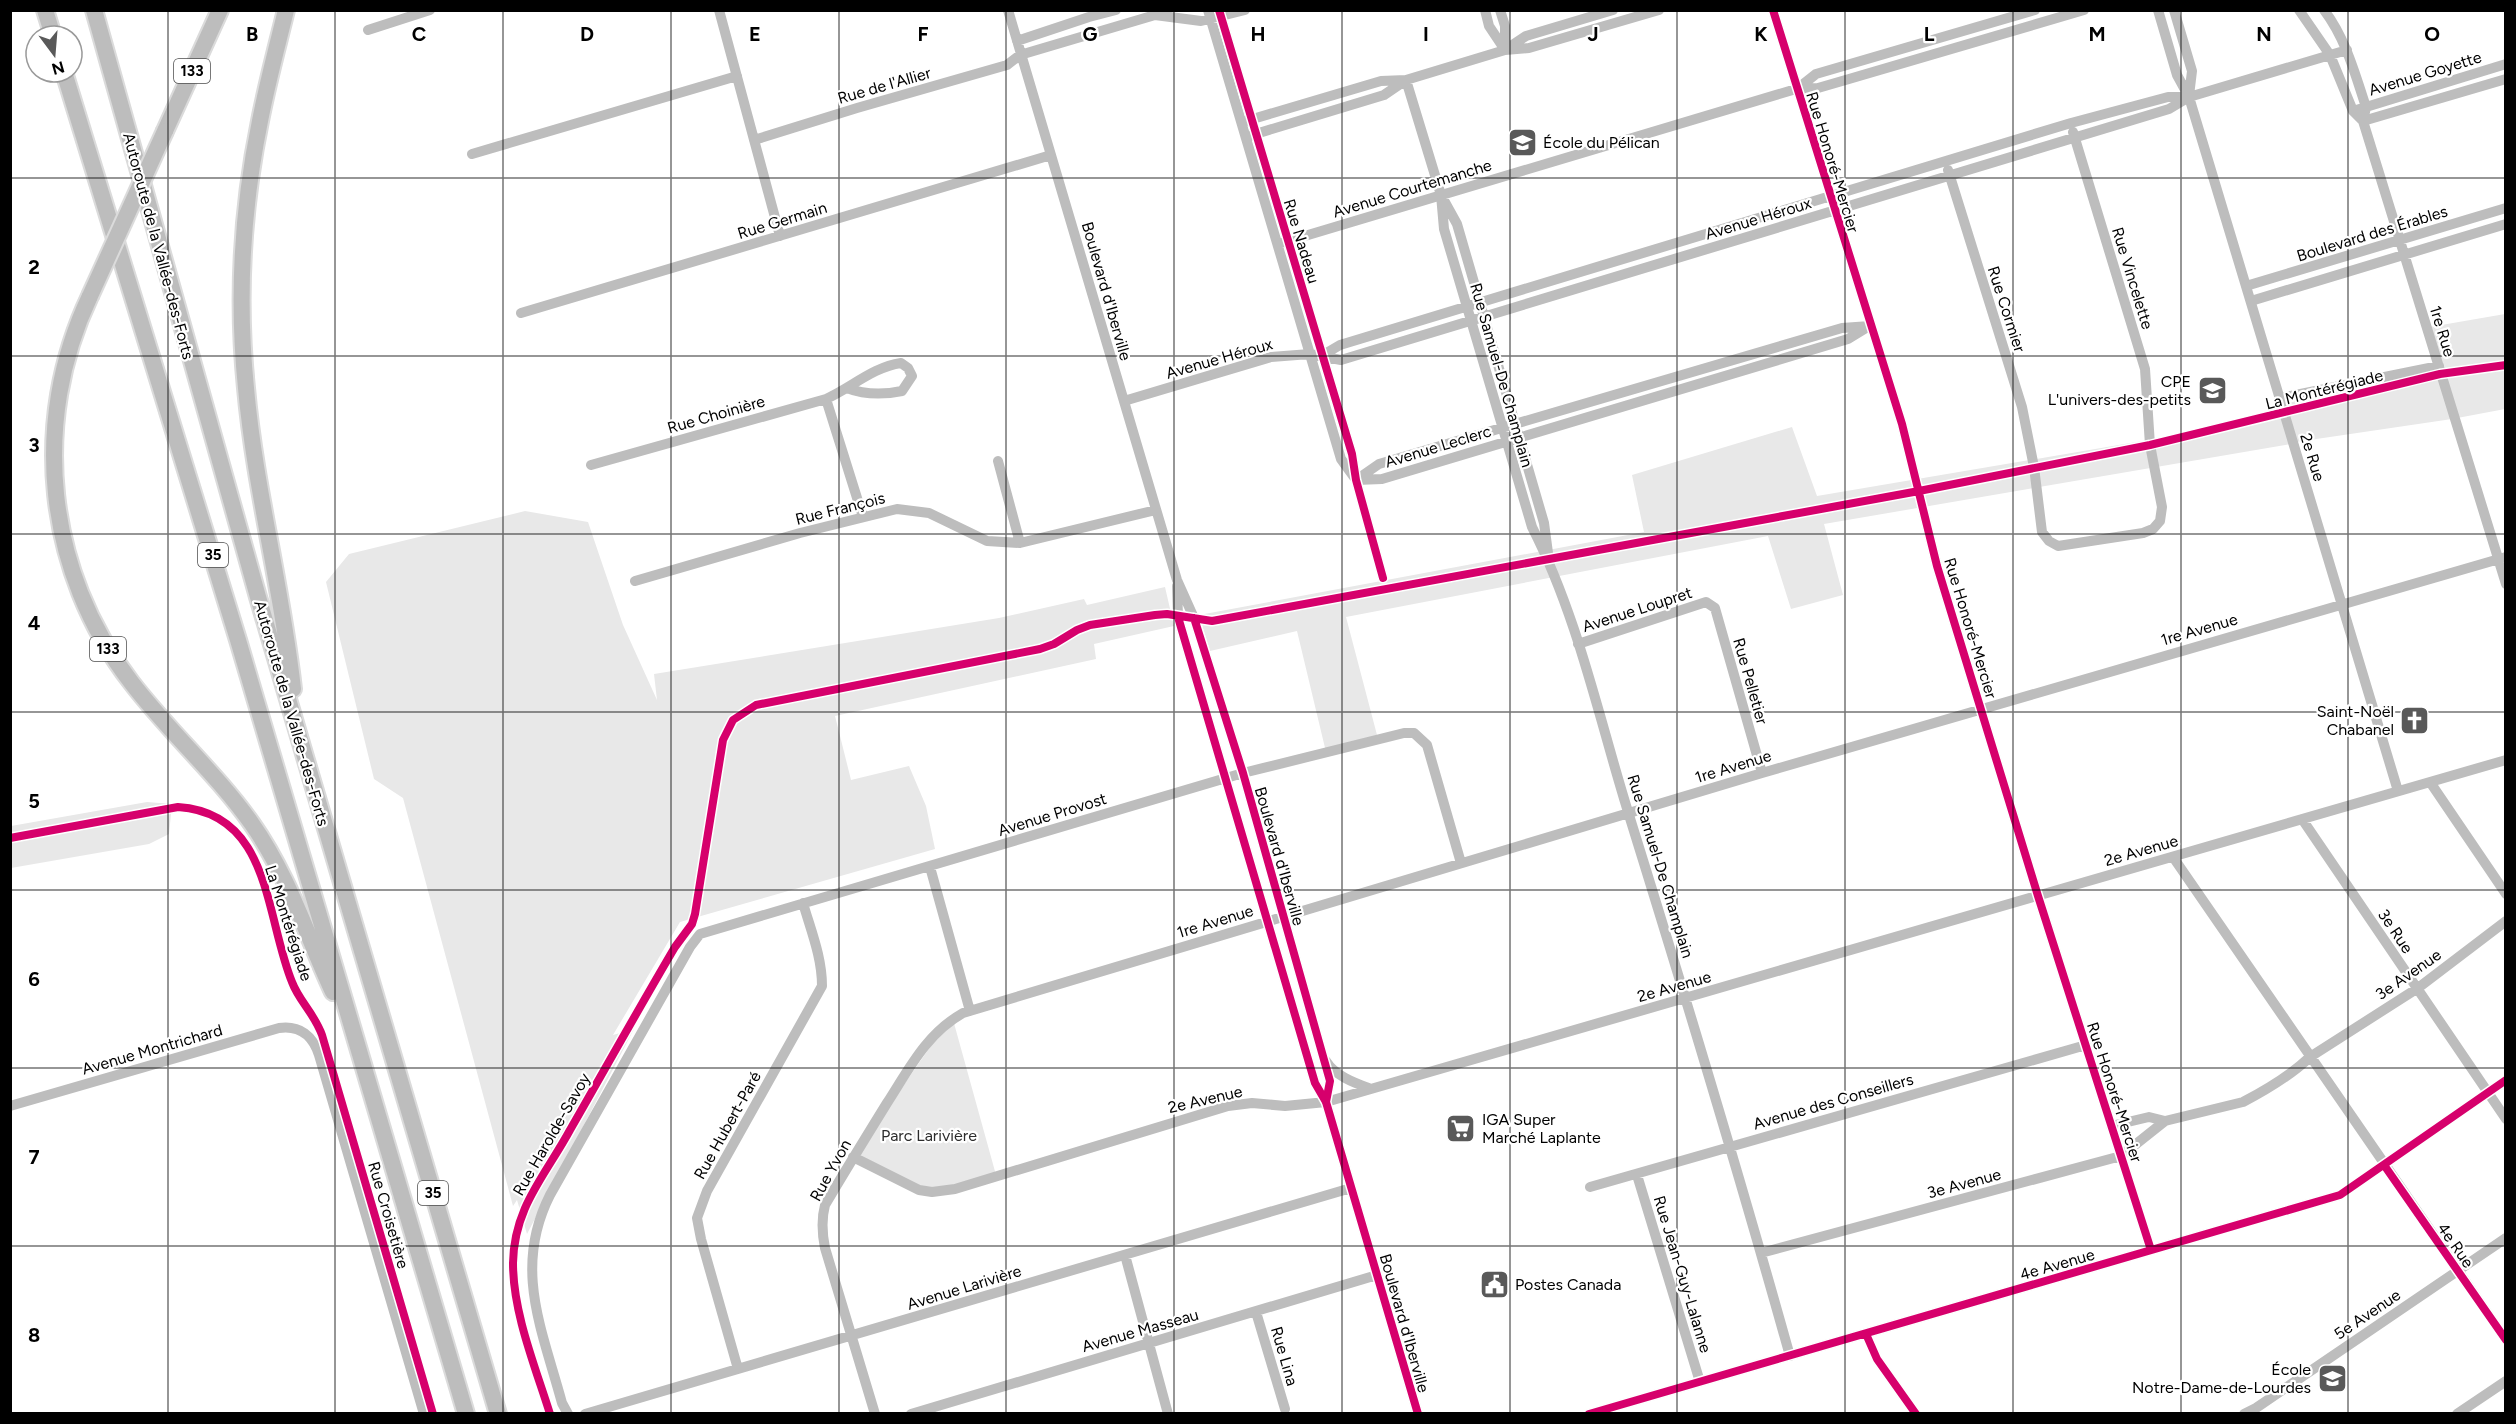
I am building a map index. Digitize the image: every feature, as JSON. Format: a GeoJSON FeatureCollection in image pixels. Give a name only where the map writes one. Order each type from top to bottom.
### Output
{"type":"FeatureCollection","features":[{"type":"Feature","properties":{"kind":"highway","name":"Autoroute de la Vallée-des-Forts"},"geometry":{"type":"LineString","coordinates":[[94,10],[298,734],[498,1413]]}},
{"type":"Feature","properties":{"kind":"highway","name":"133"},"geometry":{"type":"LineString","coordinates":[[220,10],[90,296],[68,354],[55,430],[55,476],[59,522],[75,583],[94,627],[122,670],[225,789],[254,827],[290,892],[356,1040]]}},
{"type":"Feature","properties":{"kind":"highway"},"geometry":{"type":"LineString","coordinates":[[286,10],[263,105],[250,177],[243,244],[242,323],[244,377],[251,433],[286,627],[298,734]]}},
{"type":"Feature","properties":{"kind":"highway","name":"Autoroute de la Vallée-des-Forts"},"geometry":{"type":"LineString","coordinates":[[68,84],[184,460],[466,1413]]}},
{"type":"Feature","properties":{"kind":"street"},"geometry":{"type":"LineString","coordinates":[[368,30],[430,10]]}},
{"type":"Feature","properties":{"kind":"street"},"geometry":{"type":"LineString","coordinates":[[719,10],[780,236]]}},
{"type":"Feature","properties":{"kind":"street","name":"Boulevard d'Iberville"},"geometry":{"type":"LineString","coordinates":[[1008,10],[1177,580],[1194,618],[1243,773],[1330,1081],[1326,1102]]}},
{"type":"Feature","properties":{"kind":"street"},"geometry":{"type":"LineString","coordinates":[[1017,40],[1116,10]]}},
{"type":"Feature","properties":{"kind":"street","name":"Rue de l'Allier"},"geometry":{"type":"LineString","coordinates":[[754,140],[1007,65],[1020,55],[1155,15],[1201,21],[1215,14],[1245,10]]}},
{"type":"Feature","properties":{"kind":"street"},"geometry":{"type":"LineString","coordinates":[[1485,10],[1489,26],[1505,50]]}},
{"type":"Feature","properties":{"kind":"street"},"geometry":{"type":"LineString","coordinates":[[1500,10],[1505,26],[1505,50]]}},
{"type":"Feature","properties":{"kind":"street"},"geometry":{"type":"LineString","coordinates":[[1505,50],[1526,36],[1613,10]]}},
{"type":"Feature","properties":{"kind":"street"},"geometry":{"type":"LineString","coordinates":[[1246,121],[1381,81],[1406,80],[1505,50],[1529,48],[1659,10]]}},
{"type":"Feature","properties":{"kind":"street","name":"Rue Honoré-Mercier"},"geometry":{"type":"LineString","coordinates":[[1773,10],[1902,424],[1937,566],[2038,896],[2151,1250]]}},
{"type":"Feature","properties":{"kind":"street","name":"Avenue Courtemanche"},"geometry":{"type":"LineString","coordinates":[[1796,89],[1816,74],[2035,10]]}},
{"type":"Feature","properties":{"kind":"street","name":"Avenue Courtemanche"},"geometry":{"type":"LineString","coordinates":[[1283,242],[1796,89],[1818,88],[2084,10]]}},
{"type":"Feature","properties":{"kind":"street","name":"2e Rue"},"geometry":{"type":"LineString","coordinates":[[2158,10],[2177,75],[2189,96],[2398,791]]}},
{"type":"Feature","properties":{"kind":"street","name":"2e Rue"},"geometry":{"type":"LineString","coordinates":[[2174,10],[2192,71],[2189,96]]}},
{"type":"Feature","properties":{"kind":"street","name":"1re Rue"},"geometry":{"type":"LineString","coordinates":[[2299,10],[2330,55],[2353,111],[2363,121],[2439,366],[2502,558],[2505,584]]}},
{"type":"Feature","properties":{"kind":"street"},"geometry":{"type":"LineString","coordinates":[[2324,10],[2334,23],[2347,50],[2366,107]]}},
{"type":"Feature","properties":{"kind":"street","name":"Rue Nadeau"},"geometry":{"type":"LineString","coordinates":[[1215,14],[1283,242],[1323,356],[1352,454],[1356,480]]}},
{"type":"Feature","properties":{"kind":"street"},"geometry":{"type":"LineString","coordinates":[[1089,17],[1093,33]]}},
{"type":"Feature","properties":{"kind":"street"},"geometry":{"type":"LineString","coordinates":[[1965,31],[1970,44]]}},
{"type":"Feature","properties":{"kind":"street","name":"Avenue Héroux"},"geometry":{"type":"LineString","coordinates":[[1323,356],[1340,345],[2071,123],[2168,98],[2189,96],[2347,50]]}},
{"type":"Feature","properties":{"kind":"street","name":"Avenue Goyette"},"geometry":{"type":"LineString","coordinates":[[2353,111],[2505,64]]}},
{"type":"Feature","properties":{"kind":"street"},"geometry":{"type":"LineString","coordinates":[[472,154],[737,76]]}},
{"type":"Feature","properties":{"kind":"street","name":"Avenue Goyette"},"geometry":{"type":"LineString","coordinates":[[2363,121],[2505,79]]}},
{"type":"Feature","properties":{"kind":"street"},"geometry":{"type":"LineString","coordinates":[[1251,136],[1384,95],[1406,80]]}},
{"type":"Feature","properties":{"kind":"street","name":"Rue Samuel-De Champlain"},"geometry":{"type":"LineString","coordinates":[[1406,80],[1441,195],[1457,225],[1544,523],[1548,559]]}},
{"type":"Feature","properties":{"kind":"street","name":"Avenue Héroux"},"geometry":{"type":"LineString","coordinates":[[1124,401],[1271,357],[1310,354],[1341,360],[2169,109],[2189,96]]}},
{"type":"Feature","properties":{"kind":"street","name":"1re Rue"},"geometry":{"type":"LineString","coordinates":[[2363,121],[2366,107]]}},
{"type":"Feature","properties":{"kind":"street","name":"Rue Vincelette"},"geometry":{"type":"LineString","coordinates":[[2034,466],[2042,532],[2049,541],[2058,546],[2143,533],[2153,529],[2160,521],[2162,507],[2150,446],[2145,369],[2071,123]]}},
{"type":"Feature","properties":{"kind":"street"},"geometry":{"type":"LineString","coordinates":[[2005,144],[2010,157]]}},
{"type":"Feature","properties":{"kind":"street","name":"Rue Germain"},"geometry":{"type":"LineString","coordinates":[[521,313],[1051,155]]}},
{"type":"Feature","properties":{"kind":"street","name":"Rue Cormier"},"geometry":{"type":"LineString","coordinates":[[1945,162],[2022,407],[2034,466]]}},
{"type":"Feature","properties":{"kind":"street","name":"Rue Samuel-De Champlain"},"geometry":{"type":"LineString","coordinates":[[1441,195],[1444,229],[1506,442],[1532,527],[1548,559],[1578,644],[1686,998],[1790,1356]]}},
{"type":"Feature","properties":{"kind":"street","name":"Boulevard des Érables"},"geometry":{"type":"LineString","coordinates":[[2246,286],[2505,208]]}},
{"type":"Feature","properties":{"kind":"street","name":"Boulevard des Érables"},"geometry":{"type":"LineString","coordinates":[[2251,301],[2505,224]]}},
{"type":"Feature","properties":{"kind":"street","name":"Rue Nadeau"},"geometry":{"type":"LineString","coordinates":[[1283,242],[1310,354],[1341,459],[1356,480]]}},
{"type":"Feature","properties":{"kind":"street"},"geometry":{"type":"LineString","coordinates":[[1648,251],[1653,266]]}},
{"type":"Feature","properties":{"kind":"street","name":"Avenue Leclerc"},"geometry":{"type":"LineString","coordinates":[[1356,480],[1379,464],[1842,328],[1870,326]]}},
{"type":"Feature","properties":{"kind":"street","name":"Avenue Leclerc"},"geometry":{"type":"LineString","coordinates":[[1356,480],[1382,479],[1790,357],[1848,339],[1870,326]]}},
{"type":"Feature","properties":{"kind":"street"},"geometry":{"type":"LineString","coordinates":[[1787,345],[1790,357]]}},
{"type":"Feature","properties":{"kind":"street","name":"Rue Choinière"},"geometry":{"type":"LineString","coordinates":[[591,465],[826,399],[890,364],[901,363],[908,368],[912,376],[902,391],[890,394],[861,393],[847,388]]}},
{"type":"Feature","properties":{"kind":"street"},"geometry":{"type":"LineString","coordinates":[[2280,398],[2439,366]]}},
{"type":"Feature","properties":{"kind":"street"},"geometry":{"type":"LineString","coordinates":[[1604,398],[1608,411]]}},
{"type":"Feature","properties":{"kind":"street"},"geometry":{"type":"LineString","coordinates":[[826,399],[863,518]]}},
{"type":"Feature","properties":{"kind":"street"},"geometry":{"type":"LineString","coordinates":[[998,461],[1020,543]]}},
{"type":"Feature","properties":{"kind":"street"},"geometry":{"type":"LineString","coordinates":[[1356,480],[1383,578]]}},
{"type":"Feature","properties":{"kind":"street","name":"Rue François"},"geometry":{"type":"LineString","coordinates":[[635,581],[800,533],[897,509],[929,513],[987,541],[1020,543],[1156,510]]}},
{"type":"Feature","properties":{"kind":"street","name":"1re Avenue"},"geometry":{"type":"LineString","coordinates":[[970,1011],[1762,773],[2502,558]]}},
{"type":"Feature","properties":{"kind":"street","name":"Boulevard d'Iberville"},"geometry":{"type":"LineString","coordinates":[[1177,580],[1178,617],[1266,922],[1315,1083],[1326,1102],[1418,1413]]}},
{"type":"Feature","properties":{"kind":"street","name":"Avenue Loupret"},"geometry":{"type":"LineString","coordinates":[[1578,644],[1706,602]]}},
{"type":"Feature","properties":{"kind":"street","name":"Rue Pelletier"},"geometry":{"type":"LineString","coordinates":[[1706,602],[1715,608],[1762,773]]}},
{"type":"Feature","properties":{"kind":"street","name":"Avenue Provost"},"geometry":{"type":"LineString","coordinates":[[700,934],[1243,773],[1404,733],[1414,733],[1427,745],[1461,863]]}},
{"type":"Feature","properties":{"kind":"street","name":"2e Avenue"},"geometry":{"type":"LineString","coordinates":[[854,1157],[919,1190],[939,1191],[955,1189],[1228,1106],[1252,1102],[1285,1106],[1326,1102],[2505,760]]}},
{"type":"Feature","properties":{"kind":"street"},"geometry":{"type":"LineString","coordinates":[[2430,782],[2505,894]]}},
{"type":"Feature","properties":{"kind":"street","name":"3e Rue"},"geometry":{"type":"LineString","coordinates":[[2302,819],[2505,1119]]}},
{"type":"Feature","properties":{"kind":"street","name":"4e Rue"},"geometry":{"type":"LineString","coordinates":[[2173,857],[2505,1340]]}},
{"type":"Feature","properties":{"kind":"street"},"geometry":{"type":"LineString","coordinates":[[930,867],[970,1011]]}},
{"type":"Feature","properties":{"kind":"street","name":"Rue Hubert-Paré"},"geometry":{"type":"LineString","coordinates":[[738,1369],[697,1218],[707,1191],[822,986],[819,954],[803,903]]}},
{"type":"Feature","properties":{"kind":"street","name":"3e Avenue"},"geometry":{"type":"LineString","coordinates":[[1761,1253],[2121,1156],[2165,1122],[2243,1102],[2418,988],[2505,921]]}},
{"type":"Feature","properties":{"kind":"street","name":"Rue Harolde-Savoy"},"geometry":{"type":"LineString","coordinates":[[568,1413],[562,1403],[533,1289],[531,1260],[535,1231],[550,1195],[690,947],[700,934]]}},
{"type":"Feature","properties":{"kind":"street","name":"Rue Yvon"},"geometry":{"type":"LineString","coordinates":[[875,1413],[825,1248],[822,1224],[825,1206],[921,1049],[946,1024],[970,1011]]}},
{"type":"Feature","properties":{"kind":"street","name":"Avenue Montrichard"},"geometry":{"type":"LineString","coordinates":[[10,1106],[279,1028],[302,1031]]}},
{"type":"Feature","properties":{"kind":"street","name":"Rue Croisetière"},"geometry":{"type":"LineString","coordinates":[[302,1031],[314,1042],[319,1055],[424,1413]]}},
{"type":"Feature","properties":{"kind":"street","name":"Avenue des Conseillers"},"geometry":{"type":"LineString","coordinates":[[1590,1187],[2085,1045]]}},
{"type":"Feature","properties":{"kind":"street"},"geometry":{"type":"LineString","coordinates":[[1321,1053],[1330,1067],[1351,1081],[1371,1089]]}},
{"type":"Feature","properties":{"kind":"street","name":"4e Avenue"},"geometry":{"type":"LineString","coordinates":[[1589,1413],[2340,1195],[2505,1080]]}},
{"type":"Feature","properties":{"kind":"street","name":"3e Avenue"},"geometry":{"type":"LineString","coordinates":[[2112,1126],[2149,1117],[2165,1122]]}},
{"type":"Feature","properties":{"kind":"street","name":"Rue Jean-Guy-Lalanne"},"geometry":{"type":"LineString","coordinates":[[1637,1175],[1700,1382]]}},
{"type":"Feature","properties":{"kind":"street","name":"Avenue Larivière"},"geometry":{"type":"LineString","coordinates":[[585,1413],[1351,1188]]}},
{"type":"Feature","properties":{"kind":"street","name":"5e Avenue"},"geometry":{"type":"LineString","coordinates":[[2244,1413],[2256,1408],[2505,1238]]}},
{"type":"Feature","properties":{"kind":"street"},"geometry":{"type":"LineString","coordinates":[[1125,1255],[1168,1413]]}},
{"type":"Feature","properties":{"kind":"street","name":"Avenue Masseau"},"geometry":{"type":"LineString","coordinates":[[911,1413],[1377,1275]]}},
{"type":"Feature","properties":{"kind":"street","name":"Rue Lina"},"geometry":{"type":"LineString","coordinates":[[1256,1312],[1285,1409]]}},
{"type":"Feature","properties":{"kind":"street"},"geometry":{"type":"LineString","coordinates":[[1866,1334],[1877,1359],[1916,1413]]}},
{"type":"Feature","properties":{"kind":"street"},"geometry":{"type":"LineString","coordinates":[[2457,1413],[2505,1381]]}},
{"type":"Feature","properties":{"kind":"green space"},"geometry":{"type":"Polygon","coordinates":[[[2505,314],[2505,409],[2296,442],[2283,401],[2438,366],[2424,328],[2505,314]]]}},
{"type":"Feature","properties":{"kind":"green space"},"geometry":{"type":"Polygon","coordinates":[[[2282,412],[2291,444],[1824,524],[1843,595],[1791,609],[1768,536],[1346,617],[1377,735],[1326,752],[1297,631],[1210,651],[1199,615],[1644,532],[1632,475],[1792,427],[1817,496],[2154,439],[2282,412]]]}},
{"type":"Feature","properties":{"kind":"green space"},"geometry":{"type":"Polygon","coordinates":[[[525,511],[588,522],[623,625],[657,700],[654,674],[999,618],[1084,599],[1087,605],[1165,587],[1174,626],[1094,644],[1096,659],[835,716],[851,780],[909,766],[926,806],[935,849],[680,922],[613,1035],[634,1029],[527,1234],[517,1200],[513,1206],[403,798],[374,779],[326,582],[349,554],[525,511]]]}},
{"type":"Feature","properties":{"kind":"green space"},"geometry":{"type":"Polygon","coordinates":[[[147,802],[172,804],[169,834],[149,844],[11,868],[11,826],[147,802]]]}},
{"type":"Feature","properties":{"kind":"green space","name":"Parc Larivière"},"geometry":{"type":"Polygon","coordinates":[[[952,1016],[996,1175],[929,1191],[853,1157],[952,1016]]]}},
{"type":"Feature","properties":{"kind":"cycle path"},"geometry":{"type":"LineString","coordinates":[[1219,10],[1352,454],[1356,480],[1383,578]]}},
{"type":"Feature","properties":{"kind":"cycle path"},"geometry":{"type":"LineString","coordinates":[[1773,10],[1902,424],[1937,566],[2038,896],[2151,1250]]}},
{"type":"Feature","properties":{"kind":"cycle path","name":"La Montérégiade"},"geometry":{"type":"LineString","coordinates":[[550,1414],[526,1339],[517,1301],[513,1263],[519,1225],[532,1193],[675,947],[692,924],[723,740],[733,720],[756,705],[1040,649],[1090,625],[1167,614],[1212,621],[1919,491],[2150,445],[2440,374],[2506,365]]}},
{"type":"Feature","properties":{"kind":"cycle path"},"geometry":{"type":"LineString","coordinates":[[1178,617],[1315,1083],[1326,1102],[1418,1414]]}},
{"type":"Feature","properties":{"kind":"cycle path"},"geometry":{"type":"LineString","coordinates":[[1194,618],[1243,773],[1330,1081],[1326,1102]]}},
{"type":"Feature","properties":{"kind":"cycle path","name":"La Montérégiade"},"geometry":{"type":"LineString","coordinates":[[10,838],[178,807],[208,814],[231,828],[248,848],[260,872],[269,899],[292,982],[322,1035],[433,1414]]}},
{"type":"Feature","properties":{"kind":"cycle path"},"geometry":{"type":"LineString","coordinates":[[1589,1414],[2340,1195],[2506,1080]]}},
{"type":"Feature","properties":{"kind":"cycle path"},"geometry":{"type":"LineString","coordinates":[[2384,1165],[2506,1340]]}},
{"type":"Feature","properties":{"kind":"cycle path"},"geometry":{"type":"LineString","coordinates":[[1866,1334],[1877,1359],[1916,1414]]}},
{"type":"Feature","properties":{"kind":"place","name":"École du Pélican"},"geometry":{"type":"Point","coordinates":[1522,142]}},
{"type":"Feature","properties":{"kind":"place","name":"CPE L'univers-des-petits"},"geometry":{"type":"Point","coordinates":[2212,390]}},
{"type":"Feature","properties":{"kind":"place","name":"Saint-Noël Chabanel"},"geometry":{"type":"Point","coordinates":[2415,720]}},
{"type":"Feature","properties":{"kind":"place","name":"IGA Super Marché Laplante"},"geometry":{"type":"Point","coordinates":[1461,1128]}},
{"type":"Feature","properties":{"kind":"place","name":"Postes Canada"},"geometry":{"type":"Point","coordinates":[1494,1284]}},
{"type":"Feature","properties":{"kind":"place","name":"École Notre-Dame-de-Lourdes"},"geometry":{"type":"Point","coordinates":[2332,1378]}}]}
